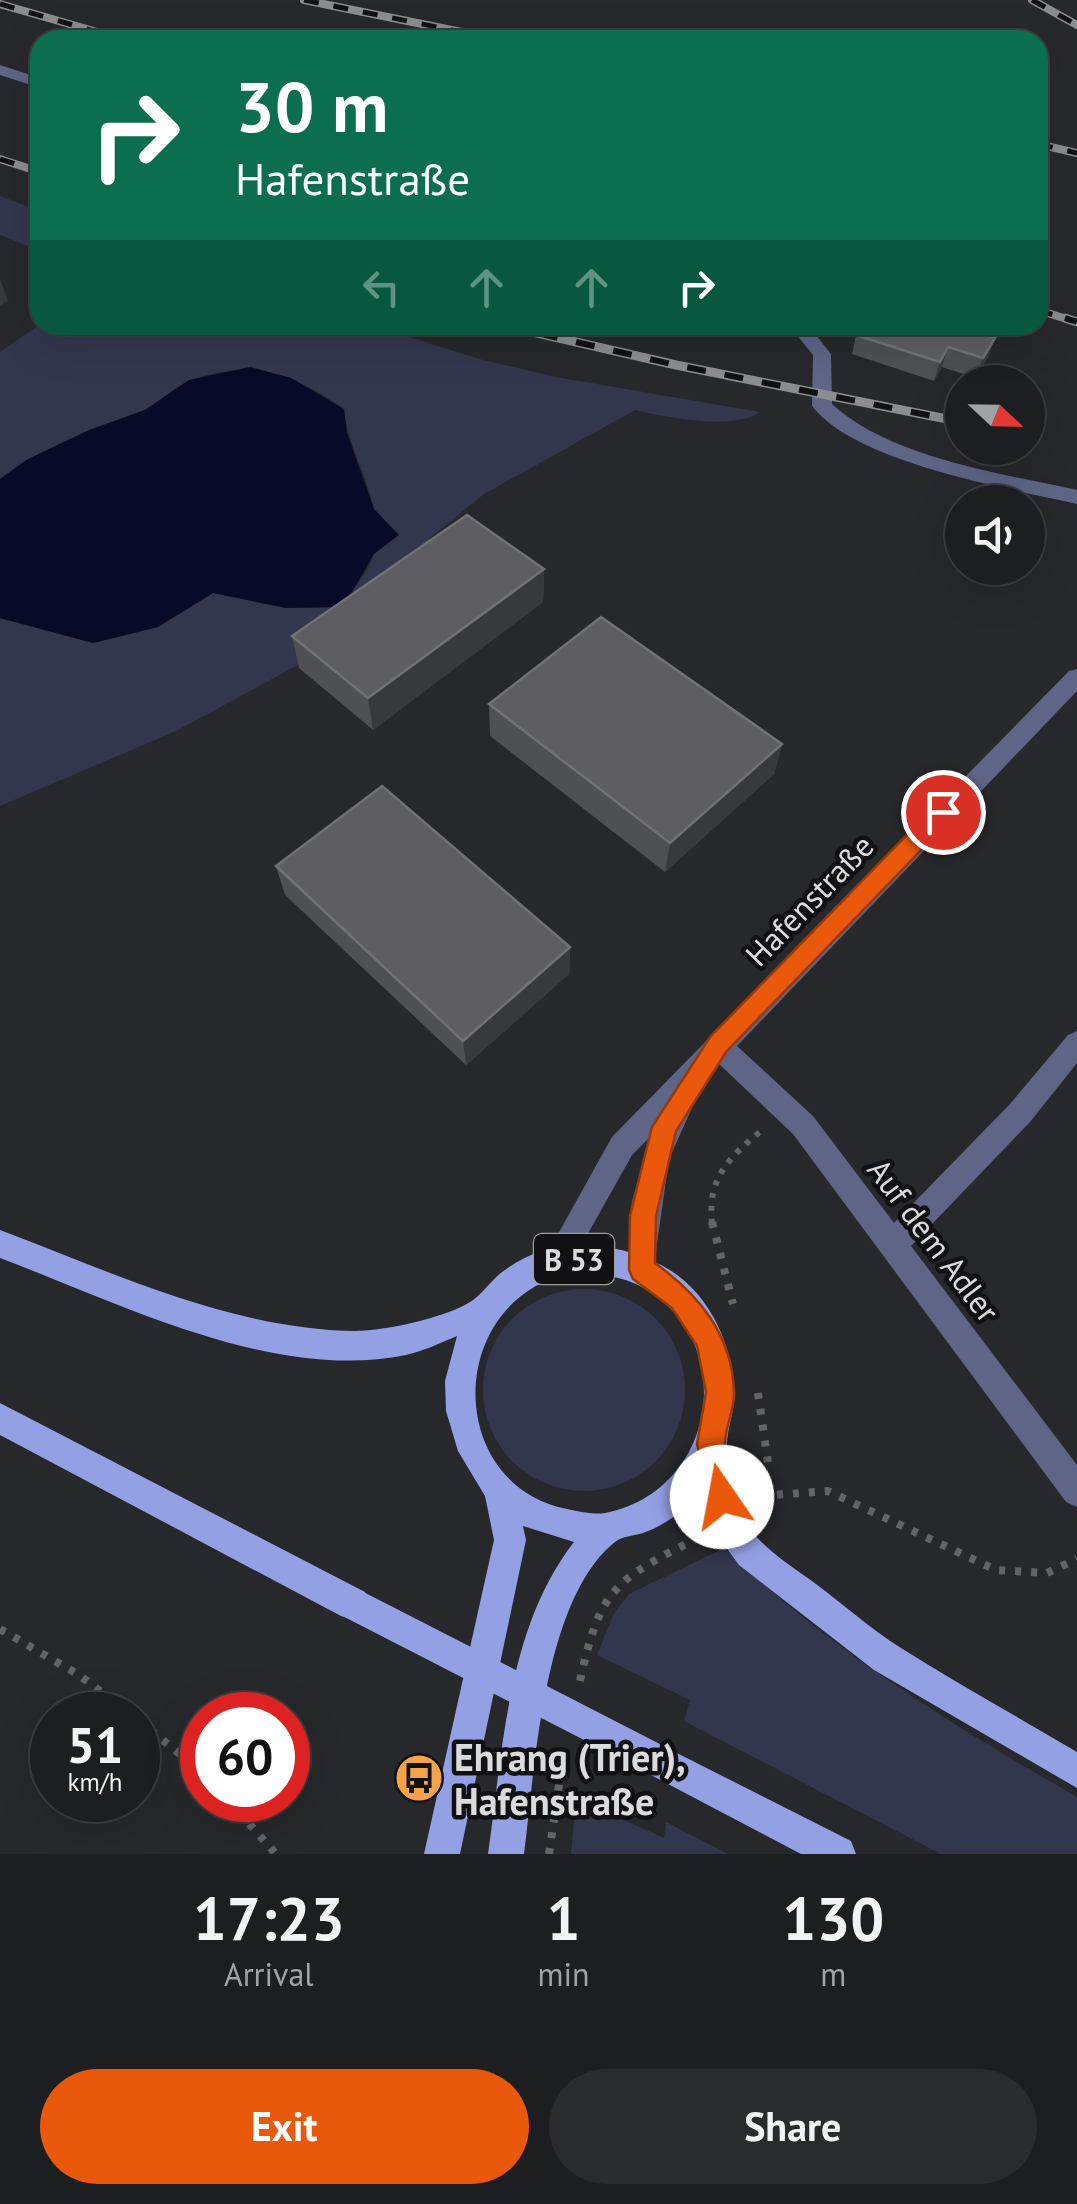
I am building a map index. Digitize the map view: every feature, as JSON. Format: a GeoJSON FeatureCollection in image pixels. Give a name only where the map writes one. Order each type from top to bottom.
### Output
{"type":"FeatureCollection","features":[{"type":"Feature","properties":{"kind":"main road"},"geometry":{"type":"LineString","coordinates":[[0,1244],[222,1324],[329,1347],[406,1340],[486,1308]]}},
{"type":"Feature","properties":{"kind":"main road","name":"B 53"},"geometry":{"type":"LineString","coordinates":[[600,1258],[642,1270],[682,1298],[710,1341],[720,1392],[711,1444],[687,1486],[650,1514],[604,1529],[548,1521],[522,1509],[500,1491],[471,1449],[459,1400],[464,1351],[486,1308],[517,1278],[557,1260],[600,1258]]}},
{"type":"Feature","properties":{"kind":"main road"},"geometry":{"type":"LineString","coordinates":[[0,1418],[838,1854]]}},
{"type":"Feature","properties":{"kind":"main road","name":"B 53"},"geometry":{"type":"LineString","coordinates":[[711,1444],[727,1523],[750,1554],[886,1658],[1077,1771]]}},
{"type":"Feature","properties":{"kind":"main road","name":"B 53"},"geometry":{"type":"LineString","coordinates":[[442,1854],[510,1540],[500,1491]]}},
{"type":"Feature","properties":{"kind":"main road"},"geometry":{"type":"LineString","coordinates":[[506,1854],[530,1695],[556,1600],[604,1529]]}},
{"type":"Feature","properties":{"kind":"street"},"geometry":{"type":"LineString","coordinates":[[0,70],[30,80]]}},
{"type":"Feature","properties":{"kind":"street"},"geometry":{"type":"LineString","coordinates":[[806,335],[822,354],[822,406],[834,419],[909,452],[1077,497]]}},
{"type":"Feature","properties":{"kind":"street","name":"Hafenstraße"},"geometry":{"type":"LineString","coordinates":[[557,1260],[622,1146],[1077,677]]}},
{"type":"Feature","properties":{"kind":"street"},"geometry":{"type":"LineString","coordinates":[[893,1244],[1020,1113],[1077,1043]]}},
{"type":"Feature","properties":{"kind":"street","name":"Hafenstraße"},"geometry":{"type":"LineString","coordinates":[[642,1270],[643,1216],[664,1127],[718,1044]]}},
{"type":"Feature","properties":{"kind":"street","name":"Auf dem Adler"},"geometry":{"type":"LineString","coordinates":[[718,1044],[804,1125],[1077,1491]]}},
{"type":"Feature","properties":{"kind":"path"},"geometry":{"type":"LineString","coordinates":[[761,1496],[828,1491],[996,1570],[1047,1573],[1077,1559]]}},
{"type":"Feature","properties":{"kind":"path"},"geometry":{"type":"LineString","coordinates":[[0,1629],[101,1692]]}},
{"type":"Feature","properties":{"kind":"path"},"geometry":{"type":"LineString","coordinates":[[160,1738],[180,1754]]}},
{"type":"Feature","properties":{"kind":"path"},"geometry":{"type":"LineString","coordinates":[[248,1822],[276,1854]]}},
{"type":"Feature","properties":{"kind":"shaded area"},"geometry":{"type":"Polygon","coordinates":[[[0,196],[30,207],[30,247],[0,235],[0,196]]]}},
{"type":"Feature","properties":{"kind":"shaded area"},"geometry":{"type":"Polygon","coordinates":[[[30,331],[30,335],[403,335],[479,359],[556,377],[760,412],[748,418],[717,422],[635,410],[484,494],[431,537],[366,611],[298,665],[176,731],[0,806],[0,618],[93,643],[158,627],[213,593],[286,608],[343,607],[369,566],[376,533],[371,497],[344,409],[308,387],[272,373],[234,371],[185,383],[146,409],[50,449],[0,479],[0,352],[30,331]]]}},
{"type":"Feature","properties":{"kind":"shaded area"},"geometry":{"type":"Polygon","coordinates":[[[250,367],[291,378],[344,409],[347,433],[374,509],[399,535],[374,554],[343,607],[286,608],[213,593],[158,627],[93,643],[0,618],[0,479],[26,460],[89,430],[145,410],[189,380],[250,367]]]}},
{"type":"Feature","properties":{"kind":"shaded area"},"geometry":{"type":"Polygon","coordinates":[[[584,1289],[623,1297],[655,1319],[677,1351],[685,1390],[677,1429],[655,1461],[623,1483],[584,1491],[545,1483],[513,1461],[491,1429],[483,1390],[491,1351],[513,1319],[545,1297],[584,1289]]]}},
{"type":"Feature","properties":{"kind":"shaded area"},"geometry":{"type":"Polygon","coordinates":[[[724,1548],[849,1652],[983,1742],[1077,1797],[1077,1854],[941,1854],[684,1721],[690,1700],[597,1655],[613,1615],[629,1594],[724,1548]]]}},
{"type":"Feature","properties":{"kind":"shaded area"},"geometry":{"type":"Polygon","coordinates":[[[576,1798],[664,1838],[666,1822],[728,1854],[571,1854],[576,1798]]]}},
{"type":"Feature","properties":{"kind":"building"},"geometry":{"type":"Polygon","coordinates":[[[856,335],[995,338],[983,358],[948,347],[940,362],[856,335]]]}},
{"type":"Feature","properties":{"kind":"building"},"geometry":{"type":"Polygon","coordinates":[[[467,515],[544,569],[368,698],[292,636],[467,515]]]}},
{"type":"Feature","properties":{"kind":"building"},"geometry":{"type":"Polygon","coordinates":[[[601,617],[782,744],[670,843],[489,704],[601,617]]]}},
{"type":"Feature","properties":{"kind":"building"},"geometry":{"type":"Polygon","coordinates":[[[382,786],[570,947],[463,1041],[276,866],[382,786]]]}},
{"type":"Feature","properties":{"kind":"railway"},"geometry":{"type":"LineString","coordinates":[[304,0],[452,30]]}},
{"type":"Feature","properties":{"kind":"railway"},"geometry":{"type":"LineString","coordinates":[[1032,0],[1077,25]]}},
{"type":"Feature","properties":{"kind":"railway"},"geometry":{"type":"LineString","coordinates":[[0,4],[90,30]]}},
{"type":"Feature","properties":{"kind":"railway"},"geometry":{"type":"LineString","coordinates":[[1048,146],[1077,153]]}},
{"type":"Feature","properties":{"kind":"railway"},"geometry":{"type":"LineString","coordinates":[[0,159],[30,169]]}},
{"type":"Feature","properties":{"kind":"railway"},"geometry":{"type":"LineString","coordinates":[[1048,313],[1073,321]]}},
{"type":"Feature","properties":{"kind":"railway"},"geometry":{"type":"LineString","coordinates":[[1065,318],[1077,322]]}},
{"type":"Feature","properties":{"kind":"railway"},"geometry":{"type":"LineString","coordinates":[[546,335],[945,419]]}},
{"type":"Feature","properties":{"kind":"place","name":"Ehrang (Trier), Hafenstraße"},"geometry":{"type":"Point","coordinates":[419,1778]}},
{"type":"Feature","properties":{"kind":"route"},"geometry":{"type":"LineString","coordinates":[[722,1497],[711,1444],[720,1392],[710,1341],[682,1298],[642,1270],[643,1216],[664,1127],[718,1044],[943,812]]}}]}
